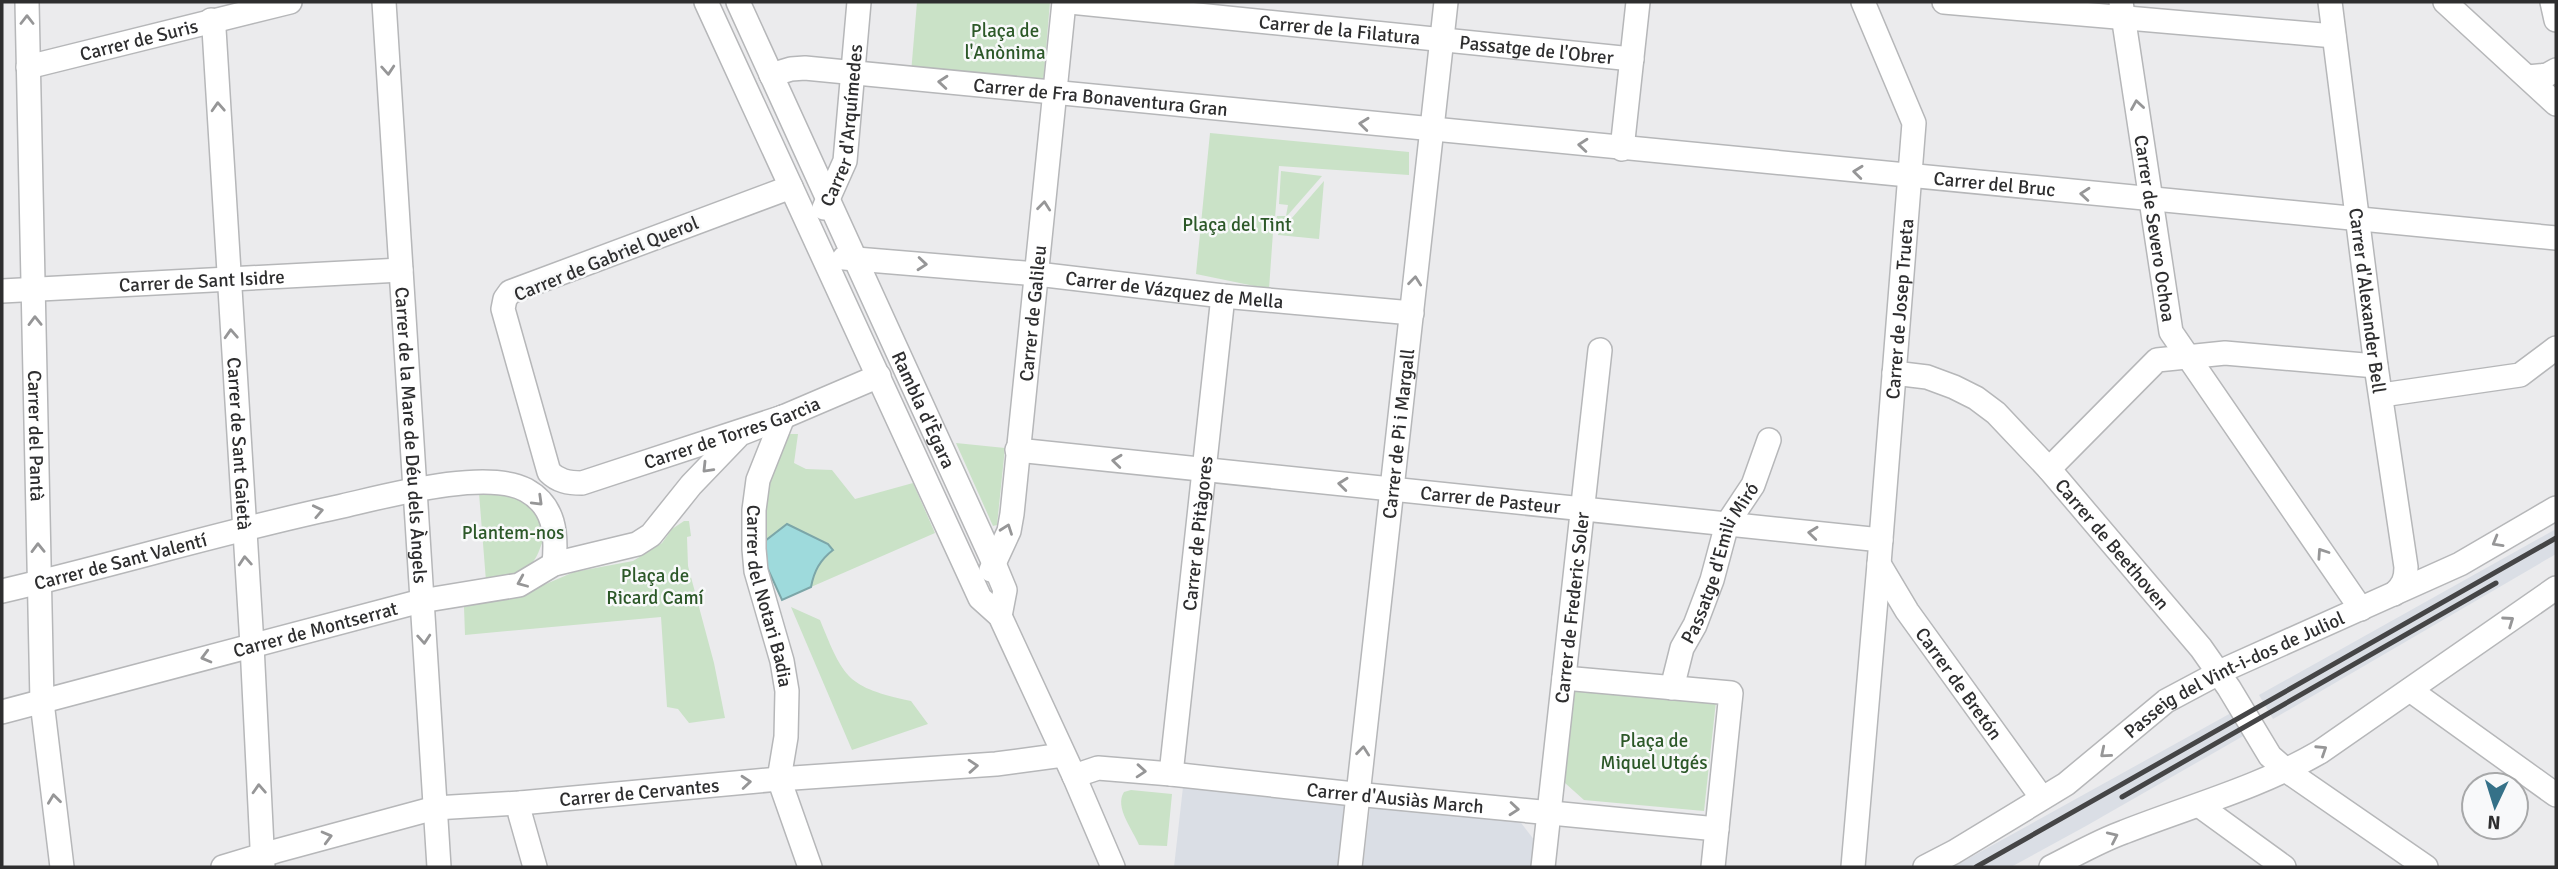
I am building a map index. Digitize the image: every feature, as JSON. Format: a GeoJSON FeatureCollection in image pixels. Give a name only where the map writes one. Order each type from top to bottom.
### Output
{"type":"FeatureCollection","features":[{"type":"Feature","properties":{"kind":"street","name":"Carrer del Pantà"},"geometry":{"type":"LineString","coordinates":[[27,2],[42,702],[62,867]]}},
{"type":"Feature","properties":{"kind":"street","name":"Carrer de Suris"},"geometry":{"type":"LineString","coordinates":[[28,67],[290,2]]}},
{"type":"Feature","properties":{"kind":"street","name":"Carrer de la Mare de Déu dels Àngels"},"geometry":{"type":"LineString","coordinates":[[384,2],[439,867]]}},
{"type":"Feature","properties":{"kind":"street","name":"Rambla d'Ègara"},"geometry":{"type":"LineString","coordinates":[[706,2],[980,598],[1000,616],[1113,867]]}},
{"type":"Feature","properties":{"kind":"street","name":"Rambla d'Ègara"},"geometry":{"type":"LineString","coordinates":[[738,2],[993,561]]}},
{"type":"Feature","properties":{"kind":"street","name":"Carrer d'Arquímedes"},"geometry":{"type":"LineString","coordinates":[[822,251],[817,228],[819,217],[845,161],[859,2]]}},
{"type":"Feature","properties":{"kind":"street","name":"Carrer de Galileu"},"geometry":{"type":"LineString","coordinates":[[993,561],[1009,531],[1064,2]]}},
{"type":"Feature","properties":{"kind":"street","name":"Carrer de la Filatura"},"geometry":{"type":"LineString","coordinates":[[1070,2],[1442,40]]}},
{"type":"Feature","properties":{"kind":"street","name":"Carrer de Pi i Margall"},"geometry":{"type":"LineString","coordinates":[[1350,867],[1446,2]]}},
{"type":"Feature","properties":{"kind":"street"},"geometry":{"type":"LineString","coordinates":[[1622,149],[1639,2]]}},
{"type":"Feature","properties":{"kind":"street","name":"Carrer de Josep Trueta"},"geometry":{"type":"LineString","coordinates":[[1853,867],[1914,122],[1863,2]]}},
{"type":"Feature","properties":{"kind":"street"},"geometry":{"type":"LineString","coordinates":[[1944,2],[2122,10],[2334,37]]}},
{"type":"Feature","properties":{"kind":"street","name":"Carrer d'Alexander Bell"},"geometry":{"type":"LineString","coordinates":[[2330,2],[2376,366],[2406,567],[2406,578],[2394,594]]}},
{"type":"Feature","properties":{"kind":"street"},"geometry":{"type":"LineString","coordinates":[[2445,2],[2556,104]]}},
{"type":"Feature","properties":{"kind":"street"},"geometry":{"type":"LineString","coordinates":[[2552,2],[2556,20]]}},
{"type":"Feature","properties":{"kind":"street","name":"Carrer de Severo Ochoa"},"geometry":{"type":"LineString","coordinates":[[2122,10],[2171,332],[2361,609]]}},
{"type":"Feature","properties":{"kind":"street","name":"Carrer de Sant Gaietà"},"geometry":{"type":"LineString","coordinates":[[211,20],[214,29],[252,645],[262,862]]}},
{"type":"Feature","properties":{"kind":"street","name":"Passatge de l'Obrer"},"geometry":{"type":"LineString","coordinates":[[1442,40],[1632,59]]}},
{"type":"Feature","properties":{"kind":"street","name":"Carrer de Fra Bonaventura Gran"},"geometry":{"type":"LineString","coordinates":[[771,75],[805,68],[1432,131]]}},
{"type":"Feature","properties":{"kind":"street"},"geometry":{"type":"LineString","coordinates":[[2528,77],[2547,75],[2556,69]]}},
{"type":"Feature","properties":{"kind":"street","name":"Carrer del Bruc"},"geometry":{"type":"LineString","coordinates":[[1432,131],[2556,239]]}},
{"type":"Feature","properties":{"kind":"street","name":"Carrer de Gabriel Querol"},"geometry":{"type":"LineString","coordinates":[[582,483],[556,479],[549,472],[503,309],[505,299],[510,292],[791,187]]}},
{"type":"Feature","properties":{"kind":"street"},"geometry":{"type":"LineString","coordinates":[[822,251],[854,258]]}},
{"type":"Feature","properties":{"kind":"street","name":"Carrer de Vázquez de Mella"},"geometry":{"type":"LineString","coordinates":[[854,258],[1412,313]]}},
{"type":"Feature","properties":{"kind":"street","name":"Carrer de Sant Isidre"},"geometry":{"type":"LineString","coordinates":[[2,290],[401,270]]}},
{"type":"Feature","properties":{"kind":"street","name":"Carrer de Pitàgores"},"geometry":{"type":"LineString","coordinates":[[1171,774],[1223,296]]}},
{"type":"Feature","properties":{"kind":"street"},"geometry":{"type":"LineString","coordinates":[[2382,395],[2520,375],[2556,348]]}},
{"type":"Feature","properties":{"kind":"street","name":"Carrer de Frederic Soler"},"geometry":{"type":"LineString","coordinates":[[1543,867],[1600,350]]}},
{"type":"Feature","properties":{"kind":"street"},"geometry":{"type":"LineString","coordinates":[[2049,469],[2157,360],[2225,353],[2376,366]]}},
{"type":"Feature","properties":{"kind":"street","name":"Carrer de Beethoven"},"geometry":{"type":"LineString","coordinates":[[1894,373],[1927,377],[1976,398],[1996,414],[2049,469],[2201,648],[2270,756],[2287,771],[2426,867]]}},
{"type":"Feature","properties":{"kind":"street","name":"Carrer de Torres Garcia"},"geometry":{"type":"LineString","coordinates":[[582,483],[783,416],[878,376]]}},
{"type":"Feature","properties":{"kind":"street","name":"Carrer de Montserrat"},"geometry":{"type":"LineString","coordinates":[[2,712],[421,601],[519,585],[554,564],[645,540],[691,485],[740,434],[783,416]]}},
{"type":"Feature","properties":{"kind":"street","name":"Carrer del Notari Badia"},"geometry":{"type":"LineString","coordinates":[[779,779],[786,737],[787,691],[777,641],[756,571],[754,510],[758,479],[783,416]]}},
{"type":"Feature","properties":{"kind":"street","name":"Passatge d'Emili Miró"},"geometry":{"type":"LineString","coordinates":[[1672,688],[1682,648],[1695,625],[1708,591],[1727,524],[1753,485],[1769,440]]}},
{"type":"Feature","properties":{"kind":"street","name":"Carrer de Pasteur"},"geometry":{"type":"LineString","coordinates":[[1017,450],[1881,540]]}},
{"type":"Feature","properties":{"kind":"street","name":"Carrer de Sant Valentí"},"geometry":{"type":"LineString","coordinates":[[2,591],[243,528],[413,490],[472,483],[501,483],[525,490],[542,503],[554,522],[554,564]]}},
{"type":"Feature","properties":{"kind":"street","name":"Passeig del Vint-i-dos de Juliol"},"geometry":{"type":"LineString","coordinates":[[1925,867],[1955,852],[2086,768],[2166,701],[2217,673],[2460,564],[2556,508]]}},
{"type":"Feature","properties":{"kind":"street"},"geometry":{"type":"LineString","coordinates":[[957,547],[978,550],[993,561],[989,576],[990,585],[1000,616]]}},
{"type":"Feature","properties":{"kind":"street","name":"Carrer de Bretón"},"geometry":{"type":"LineString","coordinates":[[1879,564],[1907,611],[2042,798]]}},
{"type":"Feature","properties":{"kind":"street"},"geometry":{"type":"LineString","coordinates":[[2060,865],[2122,832],[2200,806],[2287,771],[2320,752],[2556,588]]}},
{"type":"Feature","properties":{"kind":"street"},"geometry":{"type":"LineString","coordinates":[[1874,627],[1887,612],[1907,611]]}},
{"type":"Feature","properties":{"kind":"street"},"geometry":{"type":"LineString","coordinates":[[1564,678],[1731,693],[1713,867]]}},
{"type":"Feature","properties":{"kind":"street"},"geometry":{"type":"LineString","coordinates":[[2410,690],[2556,795]]}},
{"type":"Feature","properties":{"kind":"street","name":"Carrer de Cervantes"},"geometry":{"type":"LineString","coordinates":[[223,867],[262,862],[275,850],[435,808],[996,764],[1063,755]]}},
{"type":"Feature","properties":{"kind":"street","name":"Carrer d'Ausiàs March"},"geometry":{"type":"LineString","coordinates":[[1074,776],[1098,768],[1171,774],[1358,795],[1717,829]]}},
{"type":"Feature","properties":{"kind":"street"},"geometry":{"type":"LineString","coordinates":[[779,779],[810,867]]}},
{"type":"Feature","properties":{"kind":"street"},"geometry":{"type":"LineString","coordinates":[[520,803],[520,814],[535,867]]}},
{"type":"Feature","properties":{"kind":"street"},"geometry":{"type":"LineString","coordinates":[[2200,806],[2284,867]]}},
{"type":"Feature","properties":{"kind":"shaded area"},"geometry":{"type":"Polygon","coordinates":[[[2556,529],[2556,554],[2273,719],[2259,695],[2556,529]]]}},
{"type":"Feature","properties":{"kind":"shaded area"},"geometry":{"type":"Polygon","coordinates":[[[2231,713],[2245,735],[2086,826],[2011,867],[1953,867],[2231,713]]]}},
{"type":"Feature","properties":{"kind":"shaded area"},"geometry":{"type":"Polygon","coordinates":[[[1183,787],[1347,804],[1339,867],[1174,867],[1183,787]]]}},
{"type":"Feature","properties":{"kind":"shaded area"},"geometry":{"type":"Polygon","coordinates":[[[1370,808],[1518,819],[1535,841],[1532,867],[1363,867],[1370,808]]]}},
{"type":"Feature","properties":{"kind":"green space","name":"Plaça de l'Anònima"},"geometry":{"type":"Polygon","coordinates":[[[917,2],[1050,2],[1043,85],[911,73],[917,2]]]}},
{"type":"Feature","properties":{"kind":"green space","name":"Plaça del Tint"},"geometry":{"type":"Polygon","coordinates":[[[1210,133],[1409,152],[1409,175],[1279,166],[1269,289],[1196,274],[1210,133]]]}},
{"type":"Feature","properties":{"kind":"green space"},"geometry":{"type":"Polygon","coordinates":[[[1281,171],[1322,176],[1274,231],[1277,216],[1286,216],[1288,205],[1279,204],[1281,171]]]}},
{"type":"Feature","properties":{"kind":"green space"},"geometry":{"type":"Polygon","coordinates":[[[1324,181],[1319,239],[1278,235],[1278,234],[1324,181]]]}},
{"type":"Feature","properties":{"kind":"green space"},"geometry":{"type":"Polygon","coordinates":[[[779,434],[798,434],[794,463],[806,469],[832,470],[855,499],[913,483],[935,533],[811,587],[822,559],[807,535],[787,524],[765,541],[765,498],[779,434]]]}},
{"type":"Feature","properties":{"kind":"green space"},"geometry":{"type":"Polygon","coordinates":[[[956,443],[1005,448],[997,525],[993,526],[956,443]]]}},
{"type":"Feature","properties":{"kind":"green space","name":"Plantem-nos"},"geometry":{"type":"Polygon","coordinates":[[[503,492],[528,504],[534,510],[543,524],[544,533],[531,564],[513,574],[486,581],[479,493],[503,492]]]}},
{"type":"Feature","properties":{"kind":"green space","name":"Plaça de Ricard Camí"},"geometry":{"type":"Polygon","coordinates":[[[684,521],[689,521],[691,536],[687,537],[688,566],[714,663],[725,718],[689,723],[678,709],[667,707],[661,617],[465,635],[464,607],[520,595],[574,572],[633,561],[662,543],[672,529],[684,521]]]}},
{"type":"Feature","properties":{"kind":"green space"},"geometry":{"type":"Polygon","coordinates":[[[791,607],[820,620],[835,656],[850,677],[873,691],[911,701],[928,724],[852,750],[791,607]]]}},
{"type":"Feature","properties":{"kind":"green space","name":"Plaça de Miquel Utgés"},"geometry":{"type":"Polygon","coordinates":[[[1573,689],[1716,701],[1704,811],[1584,800],[1565,783],[1573,689]]]}},
{"type":"Feature","properties":{"kind":"green space"},"geometry":{"type":"Polygon","coordinates":[[[1131,790],[1172,794],[1167,846],[1139,845],[1121,804],[1124,792],[1131,790]]]}},
{"type":"Feature","properties":{"kind":"water"},"geometry":{"type":"Polygon","coordinates":[[[787,524],[828,544],[833,550],[818,566],[811,587],[782,600],[767,567],[765,541],[787,524]]]}},
{"type":"Feature","properties":{"kind":"railway"},"geometry":{"type":"LineString","coordinates":[[1976,867],[2556,538]]}},
{"type":"Feature","properties":{"kind":"railway"},"geometry":{"type":"LineString","coordinates":[[2122,797],[2496,583]]}}]}
